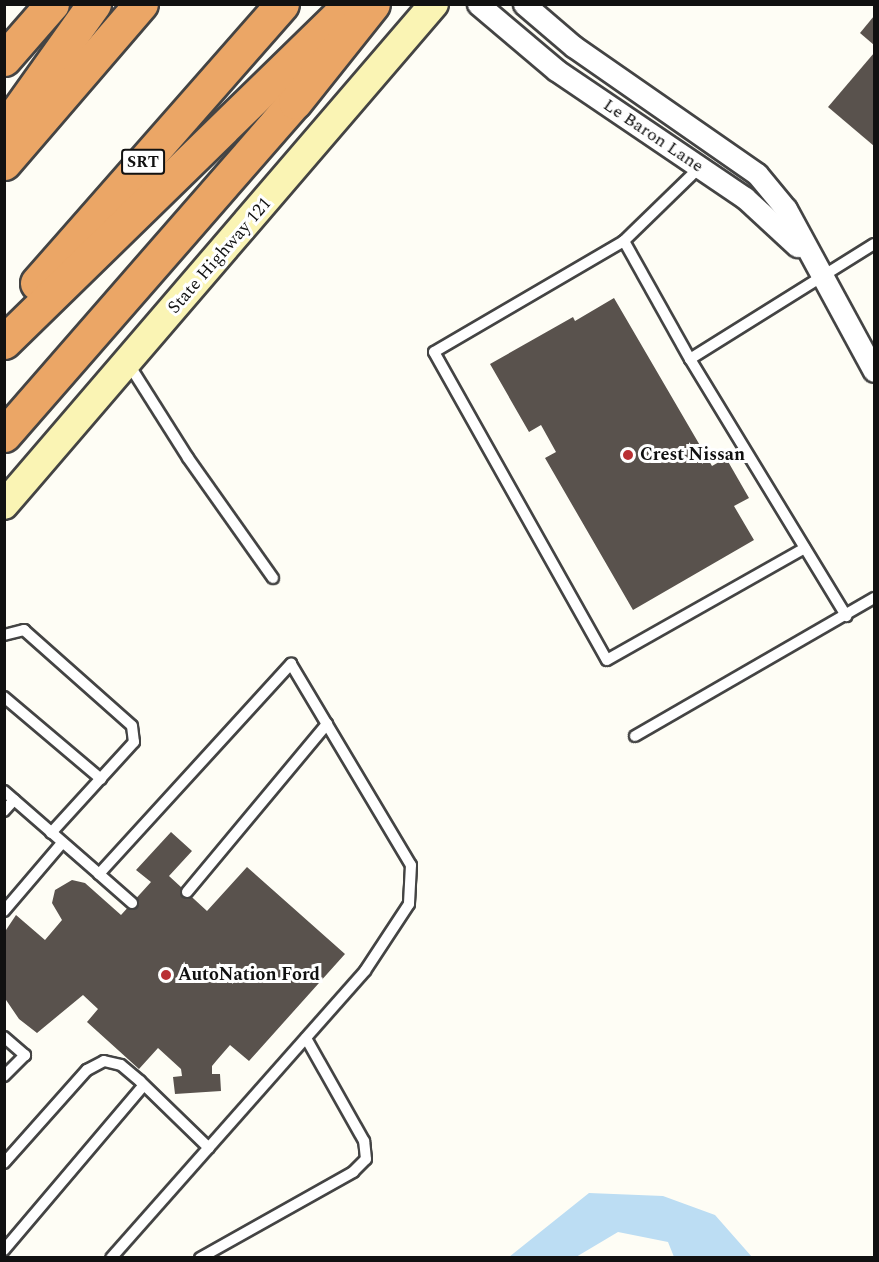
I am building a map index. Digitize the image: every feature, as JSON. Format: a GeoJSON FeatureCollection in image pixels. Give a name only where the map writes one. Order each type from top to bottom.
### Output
{"type":"FeatureCollection","features":[{"type":"Feature","properties":{"kind":"highway"},"geometry":{"type":"LineString","coordinates":[[4,59],[52,4]]}},
{"type":"Feature","properties":{"kind":"highway"},"geometry":{"type":"LineString","coordinates":[[4,130],[94,4]]}},
{"type":"Feature","properties":{"kind":"highway"},"geometry":{"type":"LineString","coordinates":[[4,163],[141,4]]}},
{"type":"Feature","properties":{"kind":"highway","name":"SRT"},"geometry":{"type":"LineString","coordinates":[[4,320],[282,4]]}},
{"type":"Feature","properties":{"kind":"highway"},"geometry":{"type":"LineString","coordinates":[[4,342],[350,4]]}},
{"type":"Feature","properties":{"kind":"highway"},"geometry":{"type":"LineString","coordinates":[[4,435],[295,102],[372,4]]}},
{"type":"Feature","properties":{"kind":"main road","name":"State Highway 121"},"geometry":{"type":"LineString","coordinates":[[4,505],[434,4]]}},
{"type":"Feature","properties":{"kind":"street","name":"Le Baron Lane"},"geometry":{"type":"LineString","coordinates":[[478,4],[556,70],[768,216],[820,275]]}},
{"type":"Feature","properties":{"kind":"street","name":"Le Baron Lane"},"geometry":{"type":"LineString","coordinates":[[524,4],[573,46],[757,174],[786,209],[874,371]]}},
{"type":"Feature","properties":{"kind":"lane"},"geometry":{"type":"LineString","coordinates":[[700,167],[624,241],[434,352],[607,660],[805,548]]}},
{"type":"Feature","properties":{"kind":"lane"},"geometry":{"type":"LineString","coordinates":[[624,241],[690,359],[846,616]]}},
{"type":"Feature","properties":{"kind":"lane"},"geometry":{"type":"LineString","coordinates":[[690,359],[820,275],[874,244]]}},
{"type":"Feature","properties":{"kind":"lane"},"geometry":{"type":"LineString","coordinates":[[128,363],[188,458],[273,579]]}},
{"type":"Feature","properties":{"kind":"lane"},"geometry":{"type":"LineString","coordinates":[[635,736],[874,598]]}},
{"type":"Feature","properties":{"kind":"lane"},"geometry":{"type":"LineString","coordinates":[[4,635],[24,630],[132,726],[134,742],[51,833]]}},
{"type":"Feature","properties":{"kind":"lane"},"geometry":{"type":"LineString","coordinates":[[99,874],[291,664],[411,865],[409,904],[365,971],[111,1257]]}},
{"type":"Feature","properties":{"kind":"lane"},"geometry":{"type":"LineString","coordinates":[[4,698],[101,779]]}},
{"type":"Feature","properties":{"kind":"lane"},"geometry":{"type":"LineString","coordinates":[[187,892],[327,724]]}},
{"type":"Feature","properties":{"kind":"lane"},"geometry":{"type":"LineString","coordinates":[[4,791],[132,903]]}},
{"type":"Feature","properties":{"kind":"lane"},"geometry":{"type":"LineString","coordinates":[[4,811],[14,800]]}},
{"type":"Feature","properties":{"kind":"lane"},"geometry":{"type":"LineString","coordinates":[[4,911],[62,843]]}},
{"type":"Feature","properties":{"kind":"lane"},"geometry":{"type":"LineString","coordinates":[[4,1037],[25,1055],[4,1076]]}},
{"type":"Feature","properties":{"kind":"lane"},"geometry":{"type":"LineString","coordinates":[[200,1257],[353,1172],[366,1159],[364,1141],[306,1038]]}},
{"type":"Feature","properties":{"kind":"lane"},"geometry":{"type":"LineString","coordinates":[[4,1163],[87,1070],[104,1061],[121,1065],[209,1148]]}},
{"type":"Feature","properties":{"kind":"lane"},"geometry":{"type":"LineString","coordinates":[[4,1250],[144,1085]]}},
{"type":"Feature","properties":{"kind":"water"},"geometry":{"type":"Polygon","coordinates":[[[589,1193],[663,1196],[715,1215],[752,1257],[674,1257],[668,1242],[618,1232],[576,1257],[509,1257],[589,1193]]]}},
{"type":"Feature","properties":{"kind":"building"},"geometry":{"type":"Polygon","coordinates":[[[874,16],[874,45],[860,33],[874,16]]]}},
{"type":"Feature","properties":{"kind":"building"},"geometry":{"type":"Polygon","coordinates":[[[874,53],[874,146],[828,107],[874,53]]]}},
{"type":"Feature","properties":{"kind":"building","name":"Crest Nissan"},"geometry":{"type":"Polygon","coordinates":[[[614,298],[712,466],[726,458],[749,498],[734,506],[754,540],[633,610],[545,458],[556,452],[541,425],[529,432],[490,364],[573,317],[575,321],[614,298]]]}},
{"type":"Feature","properties":{"kind":"building","name":"AutoNation Ford"},"geometry":{"type":"Polygon","coordinates":[[[171,832],[192,851],[169,876],[207,911],[247,867],[345,954],[249,1061],[230,1045],[212,1066],[212,1074],[220,1074],[221,1091],[175,1094],[173,1077],[182,1076],[181,1069],[158,1048],[139,1069],[87,1022],[98,1009],[83,995],[37,1033],[19,1019],[4,997],[4,933],[16,915],[45,940],[62,920],[52,903],[55,890],[72,880],[85,883],[121,915],[151,882],[136,870],[171,832]]]}},
{"type":"Feature","properties":{"kind":"place","name":"Crest Nissan"},"geometry":{"type":"Point","coordinates":[628,455]}},
{"type":"Feature","properties":{"kind":"place","name":"AutoNation Ford"},"geometry":{"type":"Point","coordinates":[166,975]}}]}
